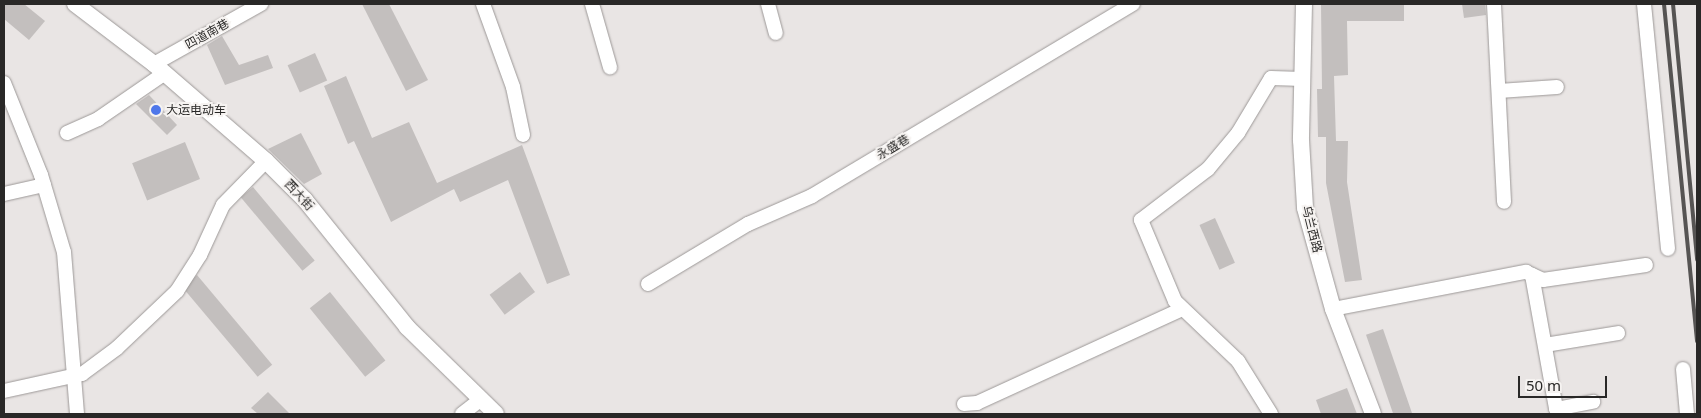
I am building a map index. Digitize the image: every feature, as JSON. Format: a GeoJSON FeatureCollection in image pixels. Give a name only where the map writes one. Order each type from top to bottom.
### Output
{"type":"FeatureCollection","features":[{"type":"Feature","properties":{"kind":"main road","name":"西大街"},"geometry":{"type":"LineString","coordinates":[[75,4],[159,69],[266,161],[304,200],[407,326],[480,407],[496,414]]}},
{"type":"Feature","properties":{"kind":"main road","name":"乌兰西路"},"geometry":{"type":"LineString","coordinates":[[1304,4],[1305,208],[1333,309],[1373,414]]}},
{"type":"Feature","properties":{"kind":"street","name":"四道南巷"},"geometry":{"type":"LineString","coordinates":[[67,133],[98,119],[159,69],[261,4]]}},
{"type":"Feature","properties":{"kind":"street"},"geometry":{"type":"LineString","coordinates":[[482,4],[513,88],[523,135]]}},
{"type":"Feature","properties":{"kind":"street"},"geometry":{"type":"LineString","coordinates":[[592,4],[610,67]]}},
{"type":"Feature","properties":{"kind":"street"},"geometry":{"type":"LineString","coordinates":[[768,4],[776,33]]}},
{"type":"Feature","properties":{"kind":"street","name":"永盛巷"},"geometry":{"type":"LineString","coordinates":[[648,284],[748,224],[812,196],[1133,4]]}},
{"type":"Feature","properties":{"kind":"street"},"geometry":{"type":"LineString","coordinates":[[1494,4],[1504,202]]}},
{"type":"Feature","properties":{"kind":"street"},"geometry":{"type":"LineString","coordinates":[[1644,4],[1668,249]]}},
{"type":"Feature","properties":{"kind":"street"},"geometry":{"type":"LineString","coordinates":[[1271,414],[1238,361],[1175,301],[1141,220],[1208,169],[1238,133],[1271,78],[1303,79]]}},
{"type":"Feature","properties":{"kind":"street"},"geometry":{"type":"LineString","coordinates":[[4,83],[44,185],[64,252],[74,352],[72,376],[77,414]]}},
{"type":"Feature","properties":{"kind":"street"},"geometry":{"type":"LineString","coordinates":[[1499,92],[1557,87]]}},
{"type":"Feature","properties":{"kind":"street"},"geometry":{"type":"LineString","coordinates":[[4,391],[82,374],[117,348],[177,291],[200,255],[224,205],[266,161]]}},
{"type":"Feature","properties":{"kind":"street"},"geometry":{"type":"LineString","coordinates":[[4,194],[44,185]]}},
{"type":"Feature","properties":{"kind":"street"},"geometry":{"type":"LineString","coordinates":[[1333,309],[1526,272],[1543,280],[1646,265]]}},
{"type":"Feature","properties":{"kind":"street"},"geometry":{"type":"LineString","coordinates":[[1532,275],[1556,409],[1593,402]]}},
{"type":"Feature","properties":{"kind":"street"},"geometry":{"type":"LineString","coordinates":[[964,404],[977,403],[1182,308]]}},
{"type":"Feature","properties":{"kind":"street"},"geometry":{"type":"LineString","coordinates":[[1545,345],[1618,333]]}},
{"type":"Feature","properties":{"kind":"street"},"geometry":{"type":"LineString","coordinates":[[1684,369],[1687,414]]}},
{"type":"Feature","properties":{"kind":"street"},"geometry":{"type":"LineString","coordinates":[[462,414],[480,407]]}},
{"type":"Feature","properties":{"kind":"building"},"geometry":{"type":"Polygon","coordinates":[[[4,4],[24,4],[45,21],[29,40],[4,19],[4,4]]]}},
{"type":"Feature","properties":{"kind":"building"},"geometry":{"type":"Polygon","coordinates":[[[362,4],[389,4],[428,80],[406,91],[362,4]]]}},
{"type":"Feature","properties":{"kind":"building"},"geometry":{"type":"Polygon","coordinates":[[[1321,4],[1404,4],[1404,21],[1347,21],[1348,75],[1334,76],[1336,141],[1348,141],[1347,182],[1362,280],[1345,282],[1326,183],[1326,137],[1318,137],[1317,89],[1322,89],[1321,4]]]}},
{"type":"Feature","properties":{"kind":"building"},"geometry":{"type":"Polygon","coordinates":[[[1462,4],[1485,4],[1486,15],[1464,18],[1462,4]]]}},
{"type":"Feature","properties":{"kind":"building"},"geometry":{"type":"Polygon","coordinates":[[[222,36],[239,65],[268,55],[273,68],[225,85],[207,45],[222,36]]]}},
{"type":"Feature","properties":{"kind":"building"},"geometry":{"type":"Polygon","coordinates":[[[315,53],[327,80],[300,93],[288,65],[315,53]]]}},
{"type":"Feature","properties":{"kind":"building"},"geometry":{"type":"Polygon","coordinates":[[[346,76],[372,138],[409,122],[437,183],[522,145],[570,275],[547,284],[508,180],[460,202],[454,189],[391,222],[354,141],[348,144],[324,86],[346,76]]]}},
{"type":"Feature","properties":{"kind":"building"},"geometry":{"type":"Polygon","coordinates":[[[149,95],[177,125],[167,135],[136,104],[149,95]]]}},
{"type":"Feature","properties":{"kind":"building"},"geometry":{"type":"Polygon","coordinates":[[[301,133],[322,174],[304,184],[268,149],[301,133]]]}},
{"type":"Feature","properties":{"kind":"building"},"geometry":{"type":"Polygon","coordinates":[[[185,142],[200,179],[147,200],[132,163],[185,142]]]}},
{"type":"Feature","properties":{"kind":"building"},"geometry":{"type":"Polygon","coordinates":[[[253,187],[315,261],[302,271],[241,197],[253,187]]]}},
{"type":"Feature","properties":{"kind":"building"},"geometry":{"type":"Polygon","coordinates":[[[1215,218],[1235,263],[1219,270],[1199,225],[1215,218]]]}},
{"type":"Feature","properties":{"kind":"building"},"geometry":{"type":"Polygon","coordinates":[[[520,272],[535,292],[505,315],[490,295],[520,272]]]}},
{"type":"Feature","properties":{"kind":"building"},"geometry":{"type":"Polygon","coordinates":[[[197,275],[272,365],[258,377],[182,287],[197,275]]]}},
{"type":"Feature","properties":{"kind":"building"},"geometry":{"type":"Polygon","coordinates":[[[330,292],[385,360],[365,377],[310,308],[330,292]]]}},
{"type":"Feature","properties":{"kind":"building"},"geometry":{"type":"Polygon","coordinates":[[[1383,329],[1412,414],[1393,414],[1366,335],[1383,329]]]}},
{"type":"Feature","properties":{"kind":"building"},"geometry":{"type":"Polygon","coordinates":[[[1347,388],[1357,414],[1321,414],[1316,400],[1347,388]]]}},
{"type":"Feature","properties":{"kind":"building"},"geometry":{"type":"Polygon","coordinates":[[[268,392],[290,414],[258,414],[251,408],[268,392]]]}},
{"type":"Feature","properties":{"kind":"railway"},"geometry":{"type":"LineString","coordinates":[[1664,4],[1697,341]]}},
{"type":"Feature","properties":{"kind":"railway"},"geometry":{"type":"LineString","coordinates":[[1673,4],[1697,260]]}},
{"type":"Feature","properties":{"kind":"place","name":"大运电动车"},"geometry":{"type":"Point","coordinates":[156,110]}}]}
